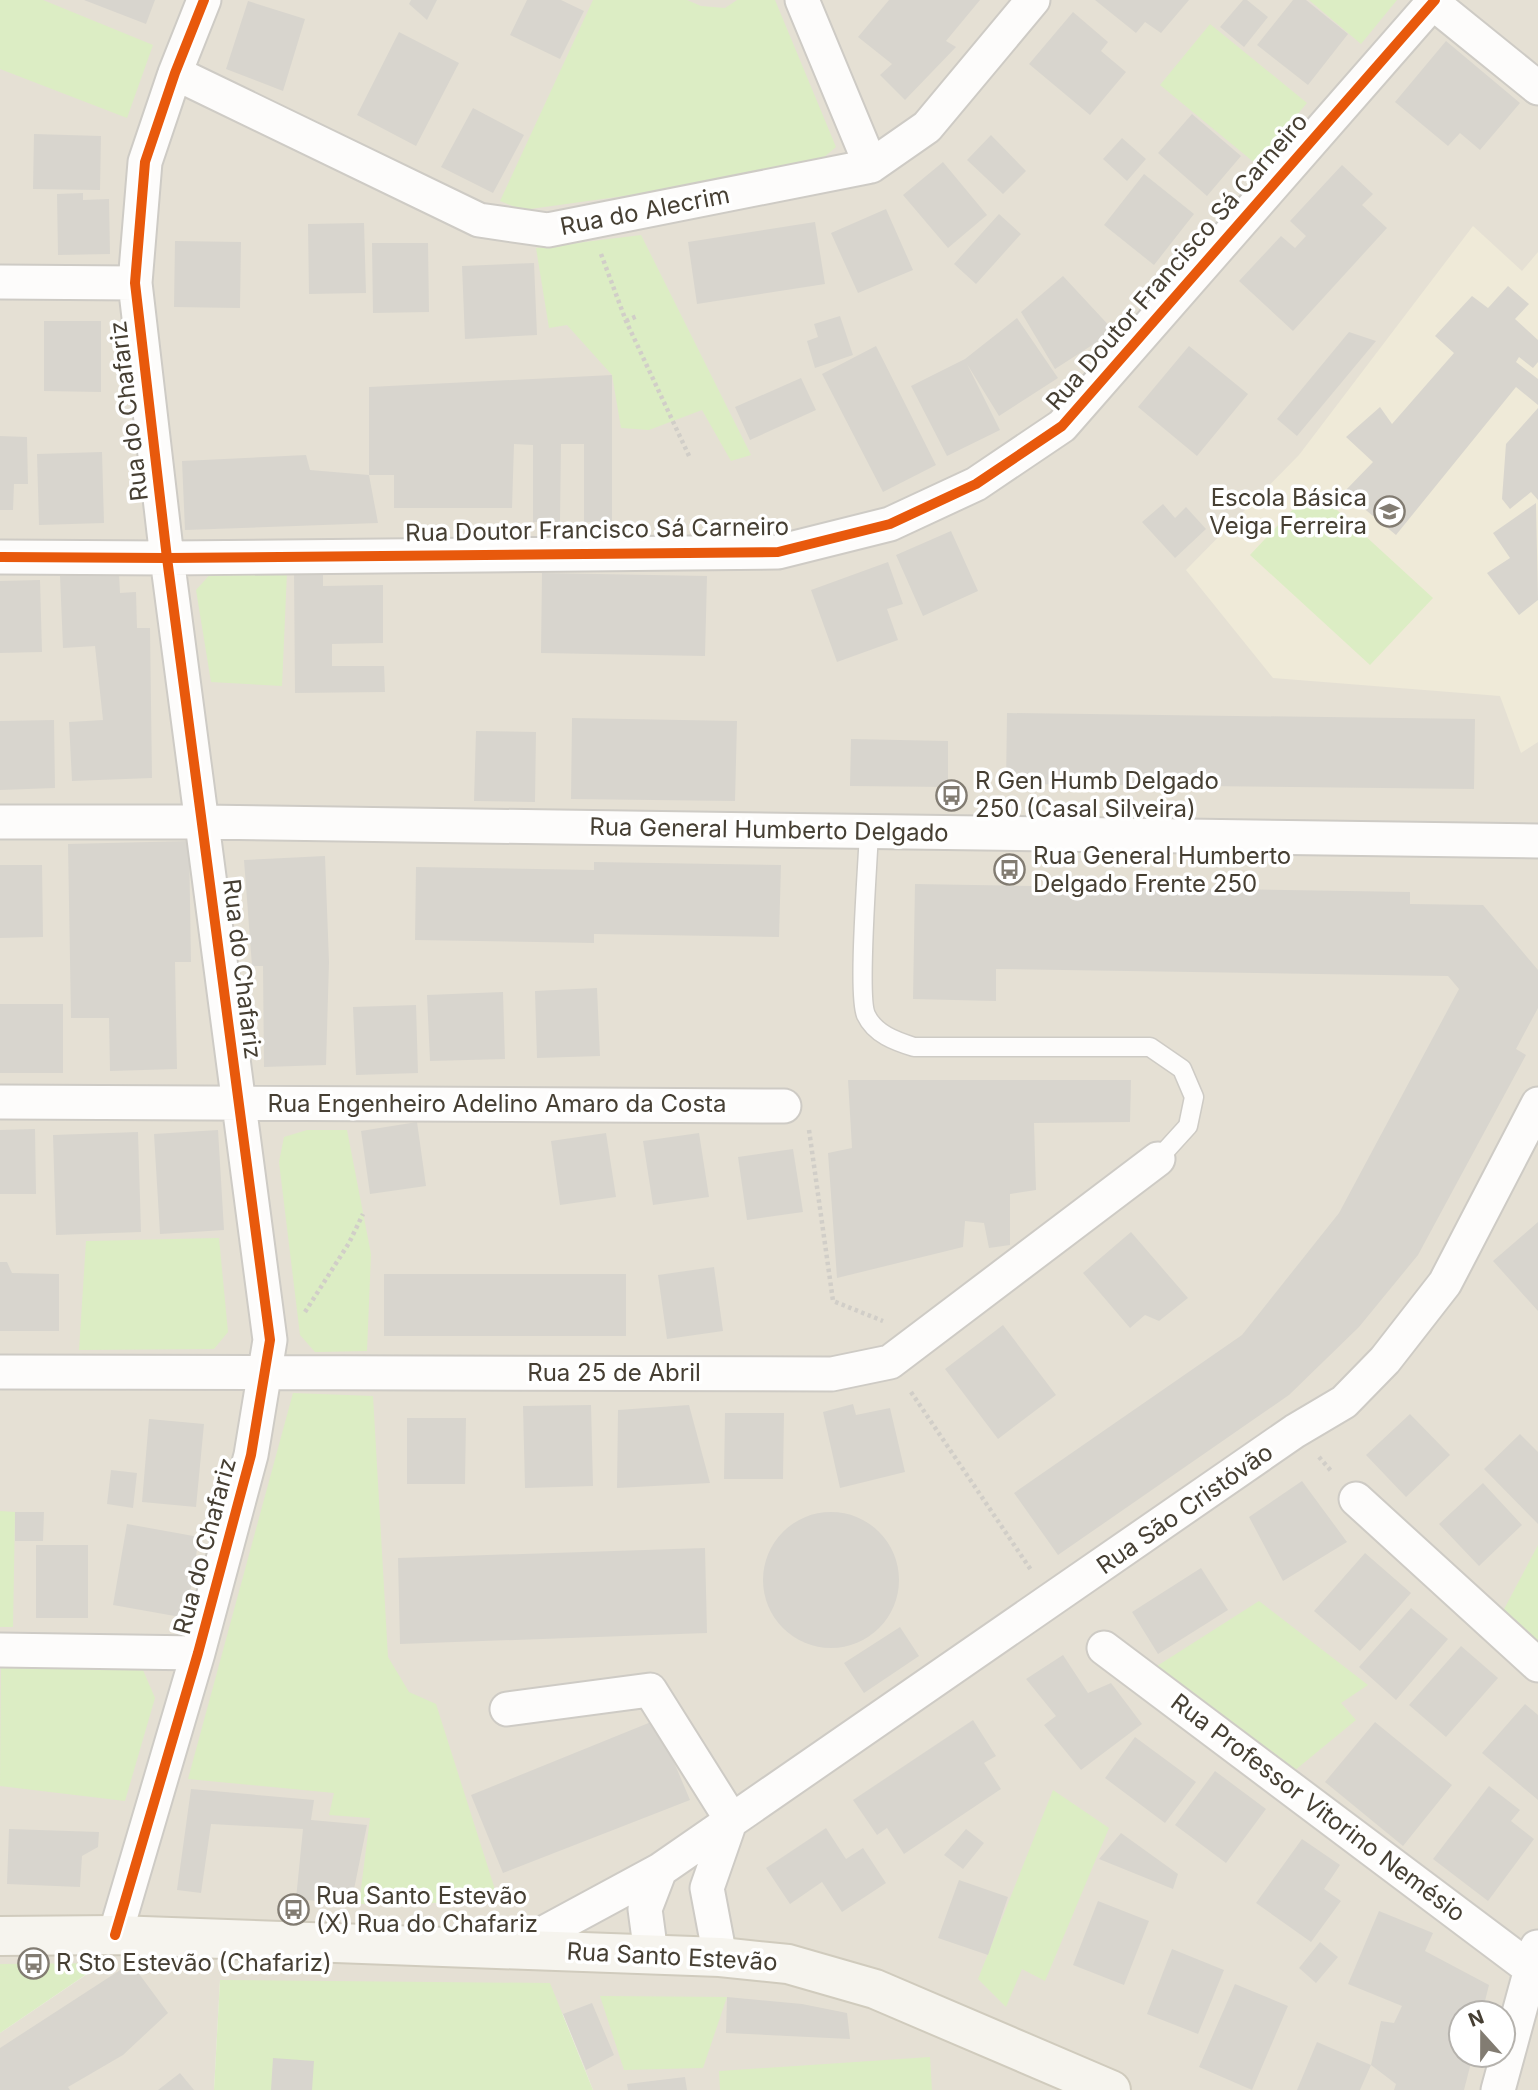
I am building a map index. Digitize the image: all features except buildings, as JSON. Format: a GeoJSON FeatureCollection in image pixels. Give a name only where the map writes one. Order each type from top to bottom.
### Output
{"type":"FeatureCollection","features":[{"type":"Feature","properties":{"kind":"street","name":"Rua do Chafariz"},"geometry":{"type":"LineString","coordinates":[[115,1935],[198,1653],[251,1455],[267,1373],[270,1340],[167,558],[135,283],[145,162],[175,72],[204,0]]}},
{"type":"Feature","properties":{"kind":"street"},"geometry":{"type":"LineString","coordinates":[[802,0],[871,166]]}},
{"type":"Feature","properties":{"kind":"street","name":"Rua do Alecrim"},"geometry":{"type":"LineString","coordinates":[[175,72],[479,220],[548,230],[871,166],[927,127],[1033,0]]}},
{"type":"Feature","properties":{"kind":"street"},"geometry":{"type":"LineString","coordinates":[[1434,1],[1538,88]]}},
{"type":"Feature","properties":{"kind":"street","name":"Rua Doutor Francisco Sá Carneiro"},"geometry":{"type":"LineString","coordinates":[[0,556],[167,558],[778,552],[890,524],[976,484],[1062,426],[1434,1]]}},
{"type":"Feature","properties":{"kind":"street"},"geometry":{"type":"LineString","coordinates":[[0,282],[135,283]]}},
{"type":"Feature","properties":{"kind":"street","name":"Rua General Humberto Delgado"},"geometry":{"type":"LineString","coordinates":[[0,822],[202,822],[1538,841]]}},
{"type":"Feature","properties":{"kind":"street","name":"Rua Engenheiro Adelino Amaro da Costa"},"geometry":{"type":"LineString","coordinates":[[0,1102],[784,1106]]}},
{"type":"Feature","properties":{"kind":"street","name":"Rua São Cristóvão"},"geometry":{"type":"LineString","coordinates":[[514,1950],[660,1870],[731,1819],[1053,1602],[1295,1431],[1344,1402],[1385,1360],[1445,1283],[1538,1104]]}},
{"type":"Feature","properties":{"kind":"street","name":"Rua 25 de Abril"},"geometry":{"type":"LineString","coordinates":[[0,1372],[832,1374],[890,1362],[1158,1158]]}},
{"type":"Feature","properties":{"kind":"street"},"geometry":{"type":"LineString","coordinates":[[1356,1499],[1538,1665]]}},
{"type":"Feature","properties":{"kind":"street","name":"Rua Professor Vitorino Nemésio"},"geometry":{"type":"LineString","coordinates":[[1104,1648],[1535,1957]]}},
{"type":"Feature","properties":{"kind":"street"},"geometry":{"type":"LineString","coordinates":[[0,1650],[198,1653]]}},
{"type":"Feature","properties":{"kind":"street"},"geometry":{"type":"LineString","coordinates":[[507,1709],[650,1690],[731,1819],[707,1888],[720,1957]]}},
{"type":"Feature","properties":{"kind":"street"},"geometry":{"type":"LineString","coordinates":[[651,1954],[645,1909],[660,1870]]}},
{"type":"Feature","properties":{"kind":"street","name":"Rua Santo Estevão"},"geometry":{"type":"LineString","coordinates":[[0,1936],[115,1935],[651,1954],[788,1964],[875,1989],[1111,2090]]}},
{"type":"Feature","properties":{"kind":"street"},"geometry":{"type":"LineString","coordinates":[[1498,2090],[1535,1957]]}},
{"type":"Feature","properties":{"kind":"lane"},"geometry":{"type":"LineString","coordinates":[[869,831],[864,984],[866,1014],[873,1023],[888,1039],[914,1047],[1150,1047],[1182,1069],[1194,1097],[1188,1126],[1158,1158]]}},
{"type":"Feature","properties":{"kind":"path"},"geometry":{"type":"LineString","coordinates":[[569,226],[572,244],[584,257],[600,250],[626,321],[690,458]]}},
{"type":"Feature","properties":{"kind":"path"},"geometry":{"type":"LineString","coordinates":[[626,321],[638,316]]}},
{"type":"Feature","properties":{"kind":"path"},"geometry":{"type":"LineString","coordinates":[[784,1106],[806,1107],[833,1301],[923,1336]]}},
{"type":"Feature","properties":{"kind":"path"},"geometry":{"type":"LineString","coordinates":[[270,1340],[288,1333],[298,1322],[349,1243],[363,1214]]}},
{"type":"Feature","properties":{"kind":"path"},"geometry":{"type":"LineString","coordinates":[[890,1362],[1053,1602]]}},
{"type":"Feature","properties":{"kind":"path"},"geometry":{"type":"LineString","coordinates":[[1295,1431],[1356,1499]]}},
{"type":"Feature","properties":{"kind":"shaded area"},"geometry":{"type":"Polygon","coordinates":[[[0,0],[1538,0],[1538,2090],[593,2090],[563,2014],[220,1980],[214,2090],[0,2090],[0,2033],[102,1964],[0,1964],[0,0]]]}},
{"type":"Feature","properties":{"kind":"shaded area","name":"Escola Básica Veiga Ferreira"},"geometry":{"type":"Polygon","coordinates":[[[1473,226],[1522,271],[1538,252],[1538,742],[1521,753],[1500,696],[1273,678],[1186,570],[1299,455],[1473,226]]]}},
{"type":"Feature","properties":{"kind":"green space"},"geometry":{"type":"Polygon","coordinates":[[[0,0],[43,0],[153,45],[127,118],[0,69],[0,0]]]}},
{"type":"Feature","properties":{"kind":"green space"},"geometry":{"type":"Polygon","coordinates":[[[593,0],[687,0],[701,6],[725,8],[737,0],[775,0],[836,147],[822,159],[682,188],[523,210],[500,201],[593,0]]]}},
{"type":"Feature","properties":{"kind":"green space"},"geometry":{"type":"Polygon","coordinates":[[[1309,0],[1397,0],[1361,44],[1309,0]]]}},
{"type":"Feature","properties":{"kind":"green space"},"geometry":{"type":"Polygon","coordinates":[[[1210,24],[1307,103],[1256,164],[1160,85],[1210,24]]]}},
{"type":"Feature","properties":{"kind":"green space"},"geometry":{"type":"Polygon","coordinates":[[[641,235],[751,455],[731,461],[702,410],[649,430],[621,428],[612,375],[567,325],[549,328],[536,248],[641,235]]]}},
{"type":"Feature","properties":{"kind":"green space"},"geometry":{"type":"Polygon","coordinates":[[[1313,488],[1433,598],[1370,665],[1250,555],[1313,488]]]}},
{"type":"Feature","properties":{"kind":"green space"},"geometry":{"type":"Polygon","coordinates":[[[213,571],[287,572],[282,686],[211,682],[196,590],[213,571]]]}},
{"type":"Feature","properties":{"kind":"green space"},"geometry":{"type":"Polygon","coordinates":[[[307,1130],[347,1130],[371,1254],[367,1351],[315,1352],[300,1335],[279,1162],[284,1137],[307,1130]]]}},
{"type":"Feature","properties":{"kind":"green space"},"geometry":{"type":"Polygon","coordinates":[[[219,1238],[228,1332],[214,1349],[79,1350],[86,1241],[219,1238]]]}},
{"type":"Feature","properties":{"kind":"green space"},"geometry":{"type":"Polygon","coordinates":[[[293,1393],[373,1396],[388,1657],[409,1692],[436,1704],[499,1902],[359,1904],[370,1818],[329,1815],[334,1793],[188,1779],[293,1393]]]}},
{"type":"Feature","properties":{"kind":"green space"},"geometry":{"type":"Polygon","coordinates":[[[0,1511],[15,1512],[13,1627],[0,1627],[0,1511]]]}},
{"type":"Feature","properties":{"kind":"green space"},"geometry":{"type":"Polygon","coordinates":[[[1538,1545],[1538,1642],[1502,1613],[1538,1545]]]}},
{"type":"Feature","properties":{"kind":"green space"},"geometry":{"type":"Polygon","coordinates":[[[1259,1601],[1368,1685],[1341,1703],[1356,1720],[1294,1771],[1157,1666],[1259,1601]]]}},
{"type":"Feature","properties":{"kind":"green space"},"geometry":{"type":"Polygon","coordinates":[[[140,1663],[155,1698],[125,1801],[0,1786],[1,1668],[140,1663]]]}},
{"type":"Feature","properties":{"kind":"green space"},"geometry":{"type":"Polygon","coordinates":[[[1053,1790],[1109,1828],[1045,1981],[1022,1969],[1006,2007],[978,1979],[1053,1790]]]}},
{"type":"Feature","properties":{"kind":"green space"},"geometry":{"type":"Polygon","coordinates":[[[103,1963],[0,2033],[0,1964],[103,1963]]]}},
{"type":"Feature","properties":{"kind":"green space"},"geometry":{"type":"Polygon","coordinates":[[[220,1980],[550,1983],[593,2090],[214,2090],[220,1980]]]}},
{"type":"Feature","properties":{"kind":"green space"},"geometry":{"type":"Polygon","coordinates":[[[600,1996],[727,1997],[703,2068],[624,2070],[600,1996]]]}},
{"type":"Feature","properties":{"kind":"green space"},"geometry":{"type":"Polygon","coordinates":[[[930,2057],[932,2090],[720,2090],[719,2071],[930,2057]]]}},
{"type":"Feature","properties":{"kind":"cycle path"},"geometry":{"type":"LineString","coordinates":[[115,1935],[198,1653],[251,1455],[270,1340],[167,558],[135,283],[145,162],[175,73],[204,0]]}},
{"type":"Feature","properties":{"kind":"cycle path"},"geometry":{"type":"LineString","coordinates":[[0,557],[778,552],[890,524],[976,484],[1062,426],[1435,0]]}},
{"type":"Feature","properties":{"kind":"place","name":"Escola Básica Veiga Ferreira"},"geometry":{"type":"Point","coordinates":[1390,512]}},
{"type":"Feature","properties":{"kind":"place","name":"R Gen Humb Delgado 250 (Casal Silveira)"},"geometry":{"type":"Point","coordinates":[952,795]}},
{"type":"Feature","properties":{"kind":"place","name":"Rua General Humberto Delgado Frente 250"},"geometry":{"type":"Point","coordinates":[1010,870]}},
{"type":"Feature","properties":{"kind":"place","name":"Rua Santo Estevão (X) Rua do Chafariz"},"geometry":{"type":"Point","coordinates":[293,1910]}},
{"type":"Feature","properties":{"kind":"place","name":"R Sto Estevão (Chafariz)"},"geometry":{"type":"Point","coordinates":[33,1963]}}]}
